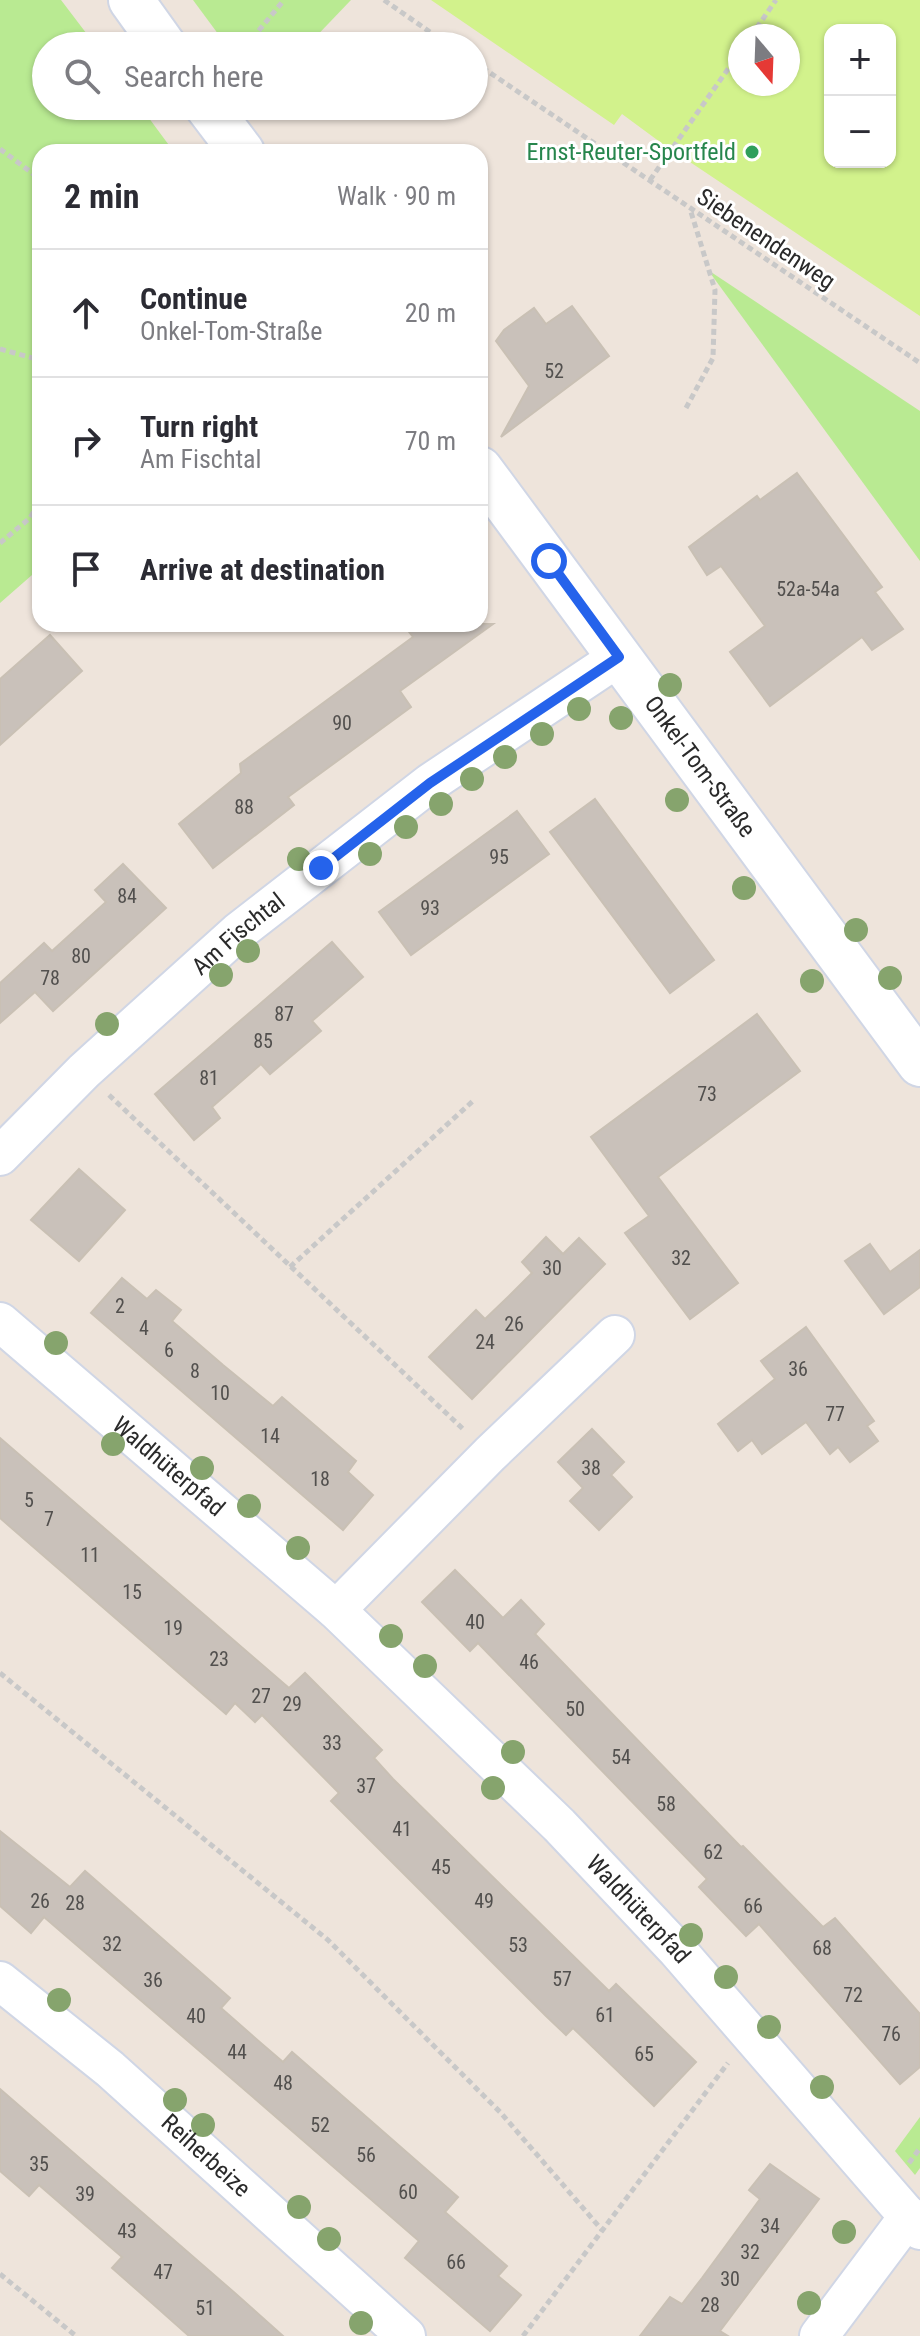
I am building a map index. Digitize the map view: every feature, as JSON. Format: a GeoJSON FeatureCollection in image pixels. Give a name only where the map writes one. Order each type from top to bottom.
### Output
{"type":"FeatureCollection","features":[{"type":"Feature","properties":{"kind":"main road"},"geometry":{"type":"LineString","coordinates":[[131,0],[154,32]]}},
{"type":"Feature","properties":{"kind":"main road"},"geometry":{"type":"LineString","coordinates":[[218,120],[236,144]]}},
{"type":"Feature","properties":{"kind":"main road","name":"Onkel-Tom-Straße"},"geometry":{"type":"LineString","coordinates":[[488,480],[920,1064]]}},
{"type":"Feature","properties":{"kind":"street","name":"Am Fischtal"},"geometry":{"type":"LineString","coordinates":[[0,1156],[84,1071],[238,932],[430,783],[619,657]]}},
{"type":"Feature","properties":{"kind":"street","name":"Waldhüterpfad"},"geometry":{"type":"LineString","coordinates":[[0,1322],[336,1610],[596,1864],[677,1950],[914,2223]]}},
{"type":"Feature","properties":{"kind":"street"},"geometry":{"type":"LineString","coordinates":[[336,1610],[490,1454],[615,1335]]}},
{"type":"Feature","properties":{"kind":"street","name":"Reiherbeize"},"geometry":{"type":"LineString","coordinates":[[0,1981],[110,2069],[406,2336]]}},
{"type":"Feature","properties":{"kind":"street"},"geometry":{"type":"LineString","coordinates":[[819,2336],[914,2223]]}},
{"type":"Feature","properties":{"kind":"path"},"geometry":{"type":"LineString","coordinates":[[258,32],[284,0]]}},
{"type":"Feature","properties":{"kind":"path"},"geometry":{"type":"LineString","coordinates":[[384,0],[430,32]]}},
{"type":"Feature","properties":{"kind":"path"},"geometry":{"type":"LineString","coordinates":[[759,24],[776,0]]}},
{"type":"Feature","properties":{"kind":"path"},"geometry":{"type":"LineString","coordinates":[[650,180],[728,69]]}},
{"type":"Feature","properties":{"kind":"path","name":"Siebenendenweg"},"geometry":{"type":"LineString","coordinates":[[488,71],[920,363]]}},
{"type":"Feature","properties":{"kind":"path"},"geometry":{"type":"LineString","coordinates":[[0,149],[32,173]]}},
{"type":"Feature","properties":{"kind":"path"},"geometry":{"type":"LineString","coordinates":[[686,408],[713,358],[715,290],[690,210]]}},
{"type":"Feature","properties":{"kind":"path"},"geometry":{"type":"LineString","coordinates":[[0,349],[32,358]]}},
{"type":"Feature","properties":{"kind":"path"},"geometry":{"type":"LineString","coordinates":[[0,543],[32,515]]}},
{"type":"Feature","properties":{"kind":"path"},"geometry":{"type":"LineString","coordinates":[[103,1089],[490,1454]]}},
{"type":"Feature","properties":{"kind":"path"},"geometry":{"type":"LineString","coordinates":[[290,1267],[473,1101]]}},
{"type":"Feature","properties":{"kind":"path"},"geometry":{"type":"LineString","coordinates":[[0,1673],[328,1940],[501,2113],[602,2230]]}},
{"type":"Feature","properties":{"kind":"path"},"geometry":{"type":"LineString","coordinates":[[523,2336],[736,2053]]}},
{"type":"Feature","properties":{"kind":"path"},"geometry":{"type":"LineString","coordinates":[[0,2274],[76,2336]]}},
{"type":"Feature","properties":{"kind":"green space"},"geometry":{"type":"Polygon","coordinates":[[[0,0],[61,0],[85,32],[32,32],[32,120],[150,120],[168,144],[32,144],[32,575],[0,603],[0,0]]]}},
{"type":"Feature","properties":{"kind":"green space"},"geometry":{"type":"Polygon","coordinates":[[[193,0],[351,0],[320,32],[217,32],[193,0]]]}},
{"type":"Feature","properties":{"kind":"green space","name":"Ernst-Reuter-Sportfeld"},"geometry":{"type":"Polygon","coordinates":[[[431,0],[920,0],[920,316],[622,114],[614,125],[488,39],[488,32],[478,32],[431,0]]]}},
{"type":"Feature","properties":{"kind":"green space"},"geometry":{"type":"Polygon","coordinates":[[[708,270],[920,411],[920,561],[708,270]]]}},
{"type":"Feature","properties":{"kind":"green space"},"geometry":{"type":"Polygon","coordinates":[[[920,2117],[920,2168],[915,2175],[895,2151],[920,2117]]]}},
{"type":"Feature","properties":{"kind":"building"},"geometry":{"type":"Polygon","coordinates":[[[572,306],[609,356],[501,437],[529,386],[496,341],[504,330],[534,308],[546,324],[572,306]]]}},
{"type":"Feature","properties":{"kind":"building"},"geometry":{"type":"Polygon","coordinates":[[[797,473],[882,587],[875,592],[903,629],[872,650],[862,637],[770,706],[730,652],[765,626],[721,566],[707,575],[689,547],[757,496],[760,500],[797,473]]]}},
{"type":"Feature","properties":{"kind":"building"},"geometry":{"type":"Polygon","coordinates":[[[409,632],[482,632],[400,691],[411,707],[288,797],[294,805],[213,868],[179,824],[241,773],[240,764],[413,637],[409,632]]]}},
{"type":"Feature","properties":{"kind":"building"},"geometry":{"type":"Polygon","coordinates":[[[50,635],[82,671],[0,745],[0,679],[50,635]]]}},
{"type":"Feature","properties":{"kind":"building"},"geometry":{"type":"Polygon","coordinates":[[[595,799],[714,960],[670,993],[550,832],[595,799]]]}},
{"type":"Feature","properties":{"kind":"building"},"geometry":{"type":"Polygon","coordinates":[[[517,811],[549,854],[411,955],[379,912],[517,811]]]}},
{"type":"Feature","properties":{"kind":"building"},"geometry":{"type":"Polygon","coordinates":[[[123,864],[166,908],[53,1011],[35,992],[0,1023],[0,983],[44,943],[52,951],[106,902],[95,890],[123,864]]]}},
{"type":"Feature","properties":{"kind":"building"},"geometry":{"type":"Polygon","coordinates":[[[332,942],[363,977],[312,1021],[321,1031],[270,1074],[261,1064],[212,1107],[220,1118],[194,1140],[155,1094],[332,942]]]}},
{"type":"Feature","properties":{"kind":"building"},"geometry":{"type":"Polygon","coordinates":[[[757,1014],[800,1071],[658,1177],[738,1283],[690,1319],[625,1233],[649,1216],[591,1137],[757,1014]]]}},
{"type":"Feature","properties":{"kind":"building"},"geometry":{"type":"Polygon","coordinates":[[[79,1169],[125,1210],[79,1261],[31,1220],[79,1169]]]}},
{"type":"Feature","properties":{"kind":"building"},"geometry":{"type":"Polygon","coordinates":[[[546,1237],[563,1254],[579,1238],[605,1264],[472,1399],[429,1357],[476,1310],[485,1319],[532,1273],[522,1262],[546,1237]]]}},
{"type":"Feature","properties":{"kind":"building"},"geometry":{"type":"Polygon","coordinates":[[[870,1244],[890,1272],[920,1250],[920,1287],[884,1314],[845,1261],[870,1244]]]}},
{"type":"Feature","properties":{"kind":"building"},"geometry":{"type":"Polygon","coordinates":[[[122,1278],[147,1299],[156,1290],[181,1310],[172,1321],[223,1365],[273,1406],[282,1397],[356,1461],[348,1472],[373,1495],[343,1530],[91,1313],[122,1278]]]}},
{"type":"Feature","properties":{"kind":"building"},"geometry":{"type":"Polygon","coordinates":[[[806,1327],[874,1421],[867,1426],[878,1441],[850,1462],[838,1447],[830,1454],[806,1422],[762,1454],[752,1440],[738,1451],[718,1424],[775,1379],[761,1361],[806,1327]]]}},
{"type":"Feature","properties":{"kind":"building"},"geometry":{"type":"Polygon","coordinates":[[[592,1429],[624,1462],[611,1475],[632,1497],[599,1530],[570,1501],[583,1488],[558,1462],[592,1429]]]}},
{"type":"Feature","properties":{"kind":"building"},"geometry":{"type":"Polygon","coordinates":[[[0,1438],[289,1688],[305,1673],[382,1750],[374,1758],[393,1779],[609,1991],[616,1984],[696,2062],[654,2106],[573,2028],[566,2035],[546,2016],[331,1801],[339,1793],[262,1715],[255,1722],[235,1703],[226,1714],[0,1518],[0,1438]]]}},
{"type":"Feature","properties":{"kind":"building"},"geometry":{"type":"Polygon","coordinates":[[[455,1570],[503,1618],[521,1600],[544,1624],[535,1634],[741,1847],[823,1927],[835,1918],[920,2014],[920,2067],[900,2084],[759,1924],[746,1936],[699,1887],[707,1879],[478,1643],[470,1651],[422,1602],[455,1570]]]}},
{"type":"Feature","properties":{"kind":"building"},"geometry":{"type":"Polygon","coordinates":[[[0,1831],[70,1887],[85,1871],[230,1998],[221,2008],[262,2044],[283,2062],[292,2052],[458,2197],[445,2212],[507,2266],[498,2276],[521,2295],[490,2331],[405,2258],[419,2241],[253,2097],[44,1917],[31,1933],[0,1906],[0,1831]]]}},
{"type":"Feature","properties":{"kind":"building"},"geometry":{"type":"Polygon","coordinates":[[[0,2089],[283,2336],[189,2336],[112,2268],[122,2257],[39,2185],[29,2196],[0,2171],[0,2089]]]}},
{"type":"Feature","properties":{"kind":"building"},"geometry":{"type":"Polygon","coordinates":[[[770,2164],[819,2199],[720,2331],[728,2336],[640,2336],[670,2297],[682,2304],[702,2278],[760,2199],[749,2190],[770,2164]]]}},
{"type":"Feature","properties":{"kind":"place","name":"Ernst-Reuter-Sportfeld"},"geometry":{"type":"Point","coordinates":[752,152]}},
{"type":"Feature","properties":{"kind":"route"},"geometry":{"type":"LineString","coordinates":[[321,868],[430,783],[619,657],[549,561]]}}]}
